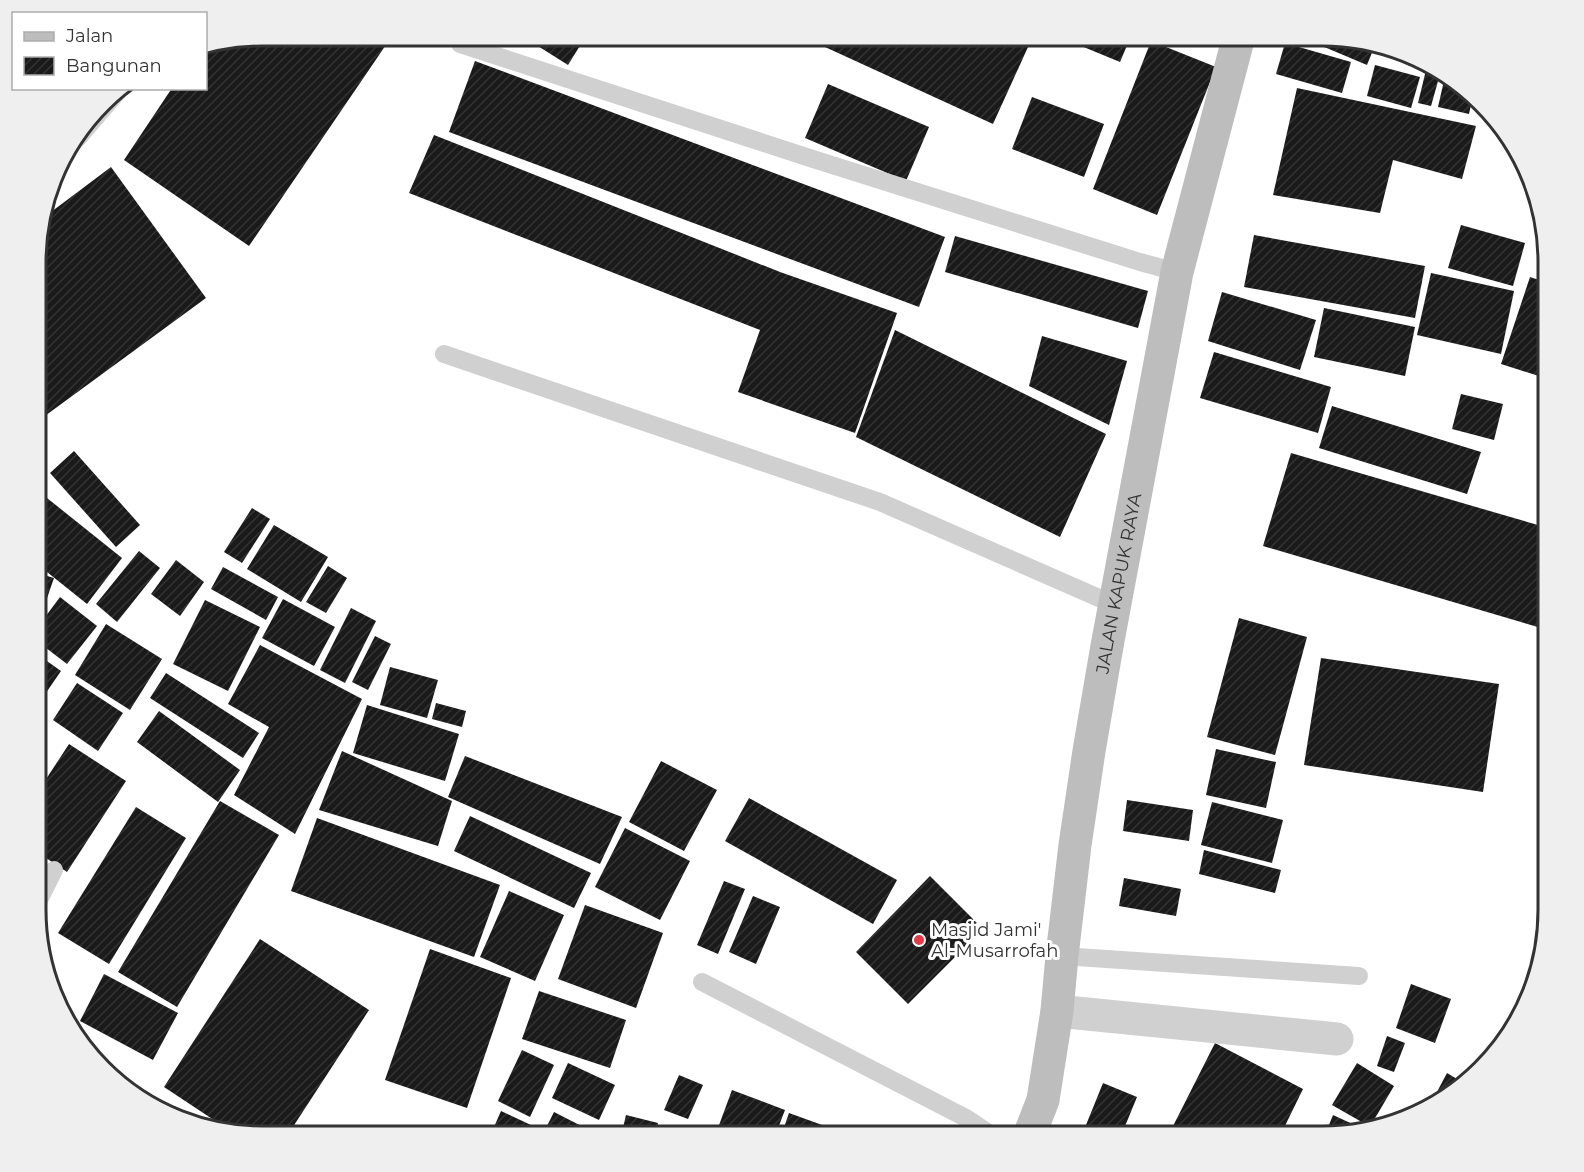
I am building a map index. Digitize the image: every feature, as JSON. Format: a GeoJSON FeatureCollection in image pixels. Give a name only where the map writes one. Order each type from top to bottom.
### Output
{"type":"FeatureCollection","features":[{"type":"Feature","properties":{"kind":"main road","name":"JALAN KAPUK RAYA"},"geometry":{"type":"LineString","coordinates":[[1033,1126],[1043,1100],[1057,1011],[1062,956],[1088,763],[1177,272],[1236,46]]}},
{"type":"Feature","properties":{"kind":"street"},"geometry":{"type":"LineString","coordinates":[[1057,1011],[1337,1039]]}},
{"type":"Feature","properties":{"kind":"lane"},"geometry":{"type":"LineString","coordinates":[[466,46],[847,170],[1177,272]]}},
{"type":"Feature","properties":{"kind":"lane"},"geometry":{"type":"LineString","coordinates":[[444,354],[880,502],[1115,605]]}},
{"type":"Feature","properties":{"kind":"lane"},"geometry":{"type":"LineString","coordinates":[[46,886],[54,870]]}},
{"type":"Feature","properties":{"kind":"lane"},"geometry":{"type":"LineString","coordinates":[[1062,956],[1359,976]]}},
{"type":"Feature","properties":{"kind":"lane"},"geometry":{"type":"LineString","coordinates":[[702,982],[956,1113],[977,1126]]}},
{"type":"Feature","properties":{"kind":"building"},"geometry":{"type":"Polygon","coordinates":[[[262,46],[385,46],[249,246],[124,160],[171,90],[207,90],[207,54],[234,48],[262,46]]]}},
{"type":"Feature","properties":{"kind":"building"},"geometry":{"type":"Polygon","coordinates":[[[538,46],[580,46],[568,65],[538,46]]]}},
{"type":"Feature","properties":{"kind":"building"},"geometry":{"type":"Polygon","coordinates":[[[823,46],[1028,46],[993,124],[823,46]]]}},
{"type":"Feature","properties":{"kind":"building"},"geometry":{"type":"Polygon","coordinates":[[[1081,46],[1127,46],[1120,62],[1081,46]]]}},
{"type":"Feature","properties":{"kind":"building"},"geometry":{"type":"Polygon","coordinates":[[[1149,46],[1164,46],[1216,67],[1157,215],[1093,189],[1149,46]]]}},
{"type":"Feature","properties":{"kind":"building"},"geometry":{"type":"Polygon","coordinates":[[[1284,46],[1295,46],[1351,62],[1342,93],[1276,74],[1284,46]]]}},
{"type":"Feature","properties":{"kind":"building"},"geometry":{"type":"Polygon","coordinates":[[[1322,46],[1372,53],[1367,65],[1322,46]]]}},
{"type":"Feature","properties":{"kind":"building"},"geometry":{"type":"Polygon","coordinates":[[[475,61],[945,237],[919,307],[449,132],[475,61]]]}},
{"type":"Feature","properties":{"kind":"building"},"geometry":{"type":"Polygon","coordinates":[[[1375,65],[1420,77],[1411,108],[1367,96],[1375,65]]]}},
{"type":"Feature","properties":{"kind":"building"},"geometry":{"type":"Polygon","coordinates":[[[1425,73],[1438,80],[1431,106],[1418,103],[1425,73]]]}},
{"type":"Feature","properties":{"kind":"building"},"geometry":{"type":"Polygon","coordinates":[[[828,84],[929,127],[906,181],[805,138],[828,84]]]}},
{"type":"Feature","properties":{"kind":"building"},"geometry":{"type":"Polygon","coordinates":[[[1443,84],[1471,107],[1469,114],[1438,107],[1443,84]]]}},
{"type":"Feature","properties":{"kind":"building"},"geometry":{"type":"Polygon","coordinates":[[[1297,88],[1476,126],[1462,179],[1393,160],[1380,213],[1273,195],[1297,88]]]}},
{"type":"Feature","properties":{"kind":"building"},"geometry":{"type":"Polygon","coordinates":[[[1032,97],[1104,124],[1084,177],[1012,149],[1032,97]]]}},
{"type":"Feature","properties":{"kind":"building"},"geometry":{"type":"Polygon","coordinates":[[[434,135],[780,272],[897,313],[855,433],[738,392],[760,330],[409,193],[434,135]]]}},
{"type":"Feature","properties":{"kind":"building"},"geometry":{"type":"Polygon","coordinates":[[[111,167],[206,298],[46,415],[46,262],[48,234],[53,210],[111,167]]]}},
{"type":"Feature","properties":{"kind":"building"},"geometry":{"type":"Polygon","coordinates":[[[1461,225],[1525,243],[1513,286],[1448,268],[1461,225]]]}},
{"type":"Feature","properties":{"kind":"building"},"geometry":{"type":"Polygon","coordinates":[[[1254,235],[1425,266],[1415,318],[1244,287],[1254,235]]]}},
{"type":"Feature","properties":{"kind":"building"},"geometry":{"type":"Polygon","coordinates":[[[955,236],[1148,291],[1138,328],[945,272],[955,236]]]}},
{"type":"Feature","properties":{"kind":"building"},"geometry":{"type":"Polygon","coordinates":[[[1431,273],[1514,291],[1501,354],[1417,335],[1431,273]]]}},
{"type":"Feature","properties":{"kind":"building"},"geometry":{"type":"Polygon","coordinates":[[[1530,277],[1538,280],[1538,376],[1501,364],[1530,277]]]}},
{"type":"Feature","properties":{"kind":"building"},"geometry":{"type":"Polygon","coordinates":[[[1222,292],[1316,320],[1300,370],[1208,341],[1222,292]]]}},
{"type":"Feature","properties":{"kind":"building"},"geometry":{"type":"Polygon","coordinates":[[[1324,308],[1415,327],[1405,376],[1314,357],[1324,308]]]}},
{"type":"Feature","properties":{"kind":"building"},"geometry":{"type":"Polygon","coordinates":[[[895,330],[1106,434],[1060,537],[856,437],[895,330]]]}},
{"type":"Feature","properties":{"kind":"building"},"geometry":{"type":"Polygon","coordinates":[[[1042,336],[1127,361],[1109,425],[1029,386],[1042,336]]]}},
{"type":"Feature","properties":{"kind":"building"},"geometry":{"type":"Polygon","coordinates":[[[1214,352],[1331,387],[1318,433],[1200,398],[1214,352]]]}},
{"type":"Feature","properties":{"kind":"building"},"geometry":{"type":"Polygon","coordinates":[[[1461,394],[1503,404],[1494,440],[1452,429],[1461,394]]]}},
{"type":"Feature","properties":{"kind":"building"},"geometry":{"type":"Polygon","coordinates":[[[1332,406],[1481,452],[1467,494],[1319,448],[1332,406]]]}},
{"type":"Feature","properties":{"kind":"building"},"geometry":{"type":"Polygon","coordinates":[[[74,451],[140,525],[116,547],[50,473],[74,451]]]}},
{"type":"Feature","properties":{"kind":"building"},"geometry":{"type":"Polygon","coordinates":[[[1291,453],[1538,525],[1538,627],[1263,546],[1291,453]]]}},
{"type":"Feature","properties":{"kind":"building"},"geometry":{"type":"Polygon","coordinates":[[[46,499],[122,558],[87,604],[46,571],[46,499]]]}},
{"type":"Feature","properties":{"kind":"building"},"geometry":{"type":"Polygon","coordinates":[[[252,508],[270,519],[242,563],[224,552],[252,508]]]}},
{"type":"Feature","properties":{"kind":"building"},"geometry":{"type":"Polygon","coordinates":[[[274,525],[328,557],[301,602],[247,569],[274,525]]]}},
{"type":"Feature","properties":{"kind":"building"},"geometry":{"type":"Polygon","coordinates":[[[139,551],[160,568],[117,622],[96,604],[139,551]]]}},
{"type":"Feature","properties":{"kind":"building"},"geometry":{"type":"Polygon","coordinates":[[[176,560],[204,582],[180,616],[151,594],[176,560]]]}},
{"type":"Feature","properties":{"kind":"building"},"geometry":{"type":"Polygon","coordinates":[[[328,566],[347,578],[326,613],[306,602],[328,566]]]}},
{"type":"Feature","properties":{"kind":"building"},"geometry":{"type":"Polygon","coordinates":[[[223,567],[278,597],[266,620],[211,589],[223,567]]]}},
{"type":"Feature","properties":{"kind":"building"},"geometry":{"type":"Polygon","coordinates":[[[46,576],[54,578],[46,601],[46,576]]]}},
{"type":"Feature","properties":{"kind":"building"},"geometry":{"type":"Polygon","coordinates":[[[60,597],[97,626],[67,664],[46,648],[46,616],[60,597]]]}},
{"type":"Feature","properties":{"kind":"building"},"geometry":{"type":"Polygon","coordinates":[[[283,599],[335,627],[314,666],[262,638],[283,599]]]}},
{"type":"Feature","properties":{"kind":"building"},"geometry":{"type":"Polygon","coordinates":[[[205,600],[260,627],[228,691],[173,664],[205,600]]]}},
{"type":"Feature","properties":{"kind":"building"},"geometry":{"type":"Polygon","coordinates":[[[351,608],[376,621],[345,683],[320,670],[351,608]]]}},
{"type":"Feature","properties":{"kind":"building"},"geometry":{"type":"Polygon","coordinates":[[[1239,618],[1307,637],[1275,755],[1207,737],[1239,618]]]}},
{"type":"Feature","properties":{"kind":"building"},"geometry":{"type":"Polygon","coordinates":[[[106,624],[162,659],[130,710],[75,675],[106,624]]]}},
{"type":"Feature","properties":{"kind":"building"},"geometry":{"type":"Polygon","coordinates":[[[375,636],[391,644],[368,690],[352,682],[375,636]]]}},
{"type":"Feature","properties":{"kind":"building"},"geometry":{"type":"Polygon","coordinates":[[[260,645],[362,699],[295,834],[234,795],[269,727],[228,704],[260,645]]]}},
{"type":"Feature","properties":{"kind":"building"},"geometry":{"type":"Polygon","coordinates":[[[1321,658],[1499,684],[1483,792],[1304,765],[1321,658]]]}},
{"type":"Feature","properties":{"kind":"building"},"geometry":{"type":"Polygon","coordinates":[[[46,660],[61,671],[46,693],[46,660]]]}},
{"type":"Feature","properties":{"kind":"building"},"geometry":{"type":"Polygon","coordinates":[[[390,667],[438,680],[427,718],[380,705],[390,667]]]}},
{"type":"Feature","properties":{"kind":"building"},"geometry":{"type":"Polygon","coordinates":[[[166,673],[259,733],[243,758],[150,698],[166,673]]]}},
{"type":"Feature","properties":{"kind":"building"},"geometry":{"type":"Polygon","coordinates":[[[77,683],[123,713],[98,751],[53,720],[77,683]]]}},
{"type":"Feature","properties":{"kind":"building"},"geometry":{"type":"Polygon","coordinates":[[[436,703],[466,711],[462,727],[432,719],[436,703]]]}},
{"type":"Feature","properties":{"kind":"building"},"geometry":{"type":"Polygon","coordinates":[[[367,705],[459,734],[445,781],[353,753],[367,705]]]}},
{"type":"Feature","properties":{"kind":"building"},"geometry":{"type":"Polygon","coordinates":[[[159,711],[240,770],[218,802],[137,742],[159,711]]]}},
{"type":"Feature","properties":{"kind":"building"},"geometry":{"type":"Polygon","coordinates":[[[69,744],[126,781],[67,872],[46,858],[46,779],[69,744]]]}},
{"type":"Feature","properties":{"kind":"building"},"geometry":{"type":"Polygon","coordinates":[[[1216,749],[1276,762],[1266,808],[1206,795],[1216,749]]]}},
{"type":"Feature","properties":{"kind":"building"},"geometry":{"type":"Polygon","coordinates":[[[342,751],[452,801],[438,846],[319,810],[342,751]]]}},
{"type":"Feature","properties":{"kind":"building"},"geometry":{"type":"Polygon","coordinates":[[[465,756],[622,817],[600,864],[448,797],[465,756]]]}},
{"type":"Feature","properties":{"kind":"building"},"geometry":{"type":"Polygon","coordinates":[[[661,761],[717,790],[684,851],[629,822],[661,761]]]}},
{"type":"Feature","properties":{"kind":"building"},"geometry":{"type":"Polygon","coordinates":[[[749,798],[897,880],[873,924],[725,841],[749,798]]]}},
{"type":"Feature","properties":{"kind":"building"},"geometry":{"type":"Polygon","coordinates":[[[1127,800],[1193,810],[1189,841],[1123,831],[1127,800]]]}},
{"type":"Feature","properties":{"kind":"building"},"geometry":{"type":"Polygon","coordinates":[[[220,801],[279,835],[177,1007],[118,972],[220,801]]]}},
{"type":"Feature","properties":{"kind":"building"},"geometry":{"type":"Polygon","coordinates":[[[1212,802],[1283,820],[1272,863],[1201,845],[1212,802]]]}},
{"type":"Feature","properties":{"kind":"building"},"geometry":{"type":"Polygon","coordinates":[[[136,807],[186,838],[109,964],[58,933],[136,807]]]}},
{"type":"Feature","properties":{"kind":"building"},"geometry":{"type":"Polygon","coordinates":[[[470,816],[591,873],[574,908],[454,851],[470,816]]]}},
{"type":"Feature","properties":{"kind":"building"},"geometry":{"type":"Polygon","coordinates":[[[317,818],[500,885],[474,957],[291,891],[317,818]]]}},
{"type":"Feature","properties":{"kind":"building"},"geometry":{"type":"Polygon","coordinates":[[[625,828],[690,861],[660,920],[595,887],[625,828]]]}},
{"type":"Feature","properties":{"kind":"building"},"geometry":{"type":"Polygon","coordinates":[[[1204,850],[1281,870],[1275,893],[1199,874],[1204,850]]]}},
{"type":"Feature","properties":{"kind":"building","name":"Masjid Jami' Al-Musarrofah"},"geometry":{"type":"Polygon","coordinates":[[[930,876],[983,929],[908,1004],[856,952],[930,876]]]}},
{"type":"Feature","properties":{"kind":"building"},"geometry":{"type":"Polygon","coordinates":[[[1124,878],[1181,889],[1176,916],[1119,906],[1124,878]]]}},
{"type":"Feature","properties":{"kind":"building"},"geometry":{"type":"Polygon","coordinates":[[[724,881],[745,889],[718,954],[697,945],[724,881]]]}},
{"type":"Feature","properties":{"kind":"building"},"geometry":{"type":"Polygon","coordinates":[[[509,891],[564,915],[535,981],[480,957],[509,891]]]}},
{"type":"Feature","properties":{"kind":"building"},"geometry":{"type":"Polygon","coordinates":[[[753,896],[780,907],[756,964],[729,952],[753,896]]]}},
{"type":"Feature","properties":{"kind":"building"},"geometry":{"type":"Polygon","coordinates":[[[585,905],[663,933],[636,1008],[558,979],[585,905]]]}},
{"type":"Feature","properties":{"kind":"building"},"geometry":{"type":"Polygon","coordinates":[[[260,939],[369,1010],[294,1126],[234,1124],[213,1120],[164,1087],[260,939]]]}},
{"type":"Feature","properties":{"kind":"building"},"geometry":{"type":"Polygon","coordinates":[[[430,949],[511,978],[467,1108],[385,1080],[430,949]]]}},
{"type":"Feature","properties":{"kind":"building"},"geometry":{"type":"Polygon","coordinates":[[[104,974],[178,1013],[153,1060],[80,1021],[104,974]]]}},
{"type":"Feature","properties":{"kind":"building"},"geometry":{"type":"Polygon","coordinates":[[[1411,984],[1451,999],[1435,1043],[1396,1028],[1411,984]]]}},
{"type":"Feature","properties":{"kind":"building"},"geometry":{"type":"Polygon","coordinates":[[[539,991],[626,1020],[610,1068],[522,1039],[539,991]]]}},
{"type":"Feature","properties":{"kind":"building"},"geometry":{"type":"Polygon","coordinates":[[[1387,1036],[1405,1043],[1394,1072],[1377,1066],[1387,1036]]]}},
{"type":"Feature","properties":{"kind":"building"},"geometry":{"type":"Polygon","coordinates":[[[1215,1043],[1303,1089],[1285,1126],[1173,1126],[1215,1043]]]}},
{"type":"Feature","properties":{"kind":"building"},"geometry":{"type":"Polygon","coordinates":[[[522,1050],[554,1065],[530,1117],[498,1101],[522,1050]]]}},
{"type":"Feature","properties":{"kind":"building"},"geometry":{"type":"Polygon","coordinates":[[[568,1063],[615,1085],[599,1120],[552,1098],[568,1063]]]}},
{"type":"Feature","properties":{"kind":"building"},"geometry":{"type":"Polygon","coordinates":[[[1357,1063],[1394,1086],[1375,1119],[1361,1122],[1332,1105],[1357,1063]]]}},
{"type":"Feature","properties":{"kind":"building"},"geometry":{"type":"Polygon","coordinates":[[[1447,1073],[1456,1078],[1442,1089],[1437,1093],[1447,1073]]]}},
{"type":"Feature","properties":{"kind":"building"},"geometry":{"type":"Polygon","coordinates":[[[679,1075],[703,1085],[688,1119],[664,1110],[679,1075]]]}},
{"type":"Feature","properties":{"kind":"building"},"geometry":{"type":"Polygon","coordinates":[[[1103,1083],[1137,1097],[1125,1126],[1086,1125],[1103,1083]]]}},
{"type":"Feature","properties":{"kind":"building"},"geometry":{"type":"Polygon","coordinates":[[[732,1090],[785,1110],[779,1126],[719,1126],[732,1090]]]}},
{"type":"Feature","properties":{"kind":"building"},"geometry":{"type":"Polygon","coordinates":[[[501,1111],[533,1126],[494,1126],[501,1111]]]}},
{"type":"Feature","properties":{"kind":"building"},"geometry":{"type":"Polygon","coordinates":[[[554,1112],[581,1126],[547,1126],[554,1112]]]}},
{"type":"Feature","properties":{"kind":"building"},"geometry":{"type":"Polygon","coordinates":[[[789,1113],[825,1126],[784,1126],[789,1113]]]}},
{"type":"Feature","properties":{"kind":"building"},"geometry":{"type":"Polygon","coordinates":[[[626,1115],[658,1123],[657,1126],[623,1126],[626,1115]]]}},
{"type":"Feature","properties":{"kind":"building"},"geometry":{"type":"Polygon","coordinates":[[[1333,1115],[1352,1124],[1350,1124],[1329,1126],[1333,1115]]]}},
{"type":"Feature","properties":{"kind":"place","name":"Masjid Jami' Al-Musarrofah"},"geometry":{"type":"Point","coordinates":[919,940]}}]}
